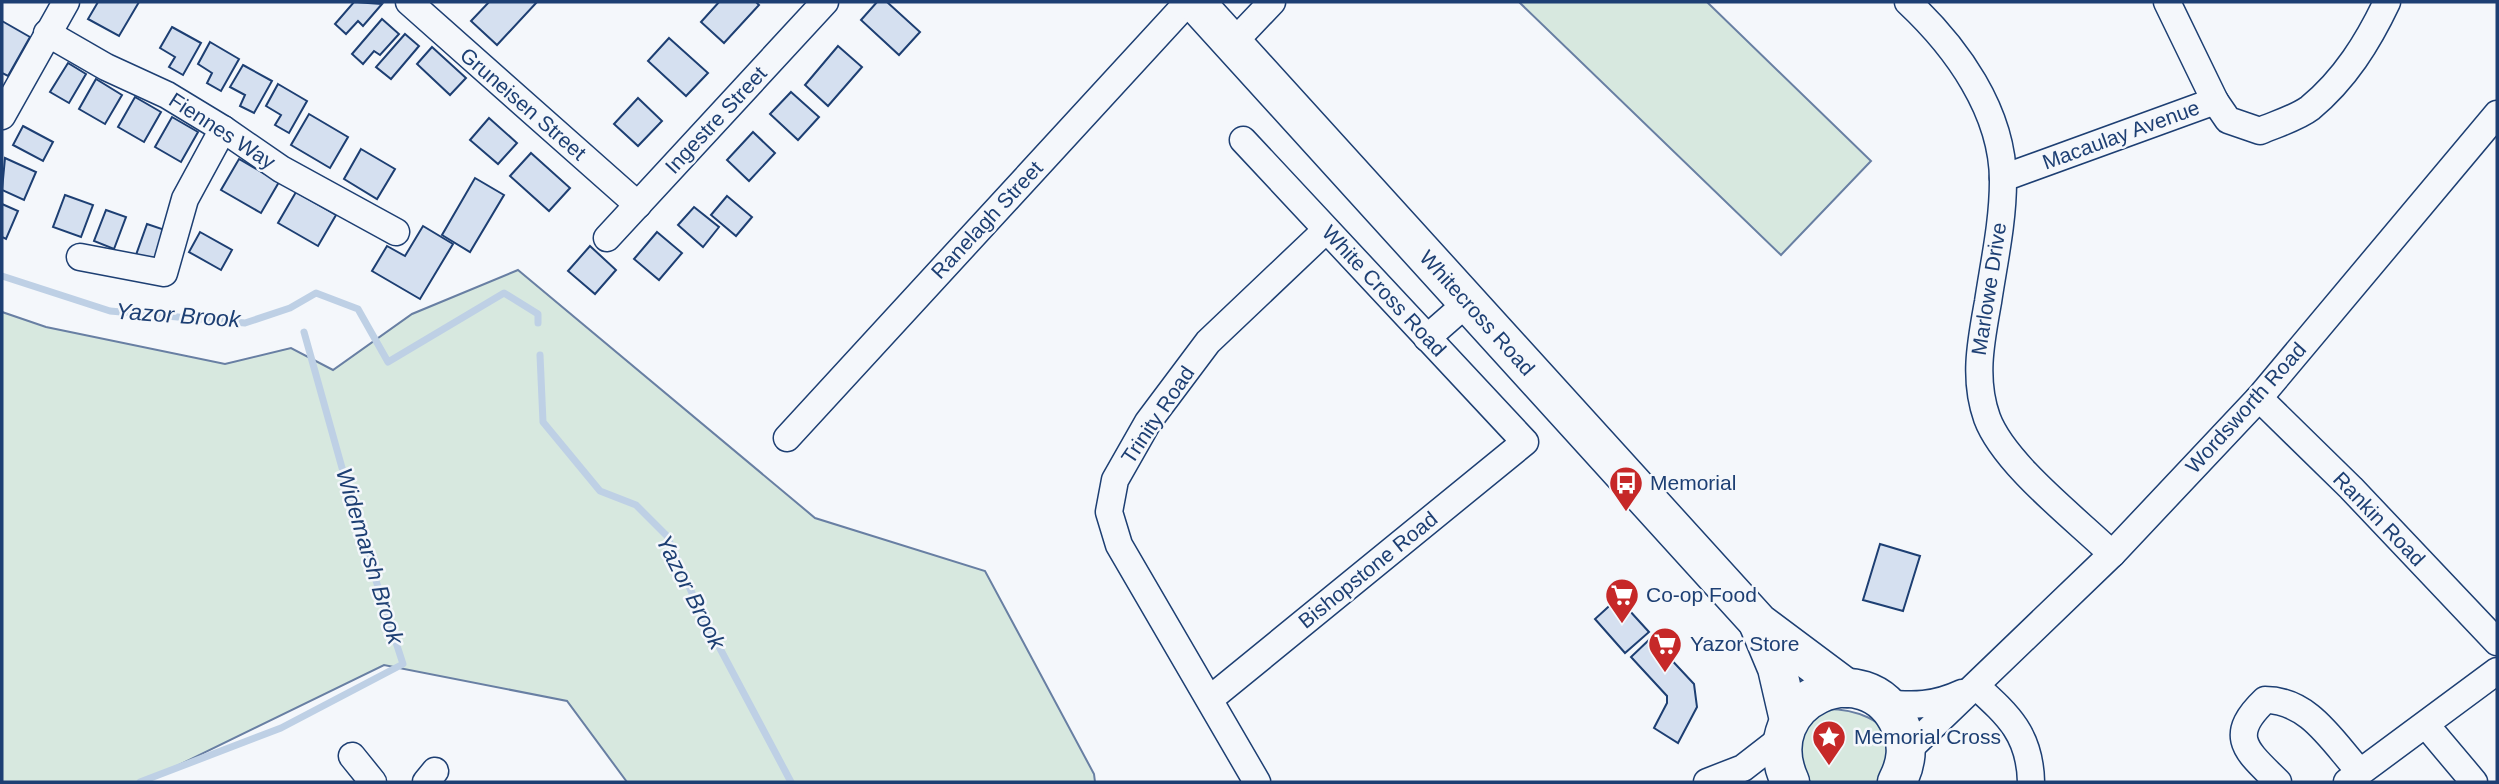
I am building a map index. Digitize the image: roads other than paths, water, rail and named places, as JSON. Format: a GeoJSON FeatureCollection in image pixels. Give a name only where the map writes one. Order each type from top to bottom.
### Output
{"type":"FeatureCollection","features":[{"type":"Feature","properties":{"kind":"highway","name":"Whitecross Road"},"geometry":{"type":"LineString","coordinates":[[1195,2],[1759,623],[1846,688],[1867,693],[1883,702]]}},
{"type":"Feature","properties":{"kind":"highway","name":"Whitecross Road"},"geometry":{"type":"LineString","coordinates":[[1759,623],[1777,668],[1786,729],[1783,767],[1790,782]]}},
{"type":"Feature","properties":{"kind":"highway"},"geometry":{"type":"LineString","coordinates":[[1786,729],[1814,696],[1846,688]]}},
{"type":"Feature","properties":{"kind":"highway"},"geometry":{"type":"LineString","coordinates":[[1883,702],[1898,719],[1907,768]]}},
{"type":"Feature","properties":{"kind":"street"},"geometry":{"type":"LineString","coordinates":[[2,116],[65,2]]}},
{"type":"Feature","properties":{"kind":"street","name":"Ingestre Street"},"geometry":{"type":"LineString","coordinates":[[607,238],[825,2]]}},
{"type":"Feature","properties":{"kind":"street","name":"Ranelagh Street"},"geometry":{"type":"LineString","coordinates":[[787,438],[1188,2]]}},
{"type":"Feature","properties":{"kind":"street"},"geometry":{"type":"LineString","coordinates":[[1233,43],[1272,2]]}},
{"type":"Feature","properties":{"kind":"street","name":"Marlowe Drive"},"geometry":{"type":"LineString","coordinates":[[1908,2],[1940,32],[1975,83],[1993,127],[2003,178],[1999,232],[1977,365],[1987,418],[2008,454],[2112,554]]}},
{"type":"Feature","properties":{"kind":"street","name":"Macaulay Avenue"},"geometry":{"type":"LineString","coordinates":[[2003,178],[2215,101],[2167,2]]}},
{"type":"Feature","properties":{"kind":"street"},"geometry":{"type":"LineString","coordinates":[[2215,101],[2228,120],[2260,131],[2308,109],[2346,72],[2373,33],[2387,2]]}},
{"type":"Feature","properties":{"kind":"street","name":"Gruneisen Street"},"geometry":{"type":"LineString","coordinates":[[424,7],[638,205]]}},
{"type":"Feature","properties":{"kind":"street","name":"Fiennes Way"},"geometry":{"type":"LineString","coordinates":[[47,33],[106,67],[167,95],[281,169],[396,232]]}},
{"type":"Feature","properties":{"kind":"street","name":"Wordsworth Road"},"geometry":{"type":"LineString","coordinates":[[1907,768],[1976,686],[2112,554],[2259,398],[2497,114]]}},
{"type":"Feature","properties":{"kind":"street"},"geometry":{"type":"LineString","coordinates":[[80,257],[164,273],[185,199],[223,129]]}},
{"type":"Feature","properties":{"kind":"street","name":"White Cross Road"},"geometry":{"type":"LineString","coordinates":[[1242,140],[1525,442]]}},
{"type":"Feature","properties":{"kind":"street","name":"Trinity Road"},"geometry":{"type":"LineString","coordinates":[[1257,782],[1119,545],[1109,512],[1115,480],[1148,422],[1208,342],[1326,230]]}},
{"type":"Feature","properties":{"kind":"street"},"geometry":{"type":"LineString","coordinates":[[1427,338],[1467,303]]}},
{"type":"Feature","properties":{"kind":"street","name":"Rankin Road"},"geometry":{"type":"LineString","coordinates":[[2259,398],[2351,488],[2497,642]]}},
{"type":"Feature","properties":{"kind":"street","name":"Bishopstone Road"},"geometry":{"type":"LineString","coordinates":[[1210,699],[1525,442]]}},
{"type":"Feature","properties":{"kind":"street"},"geometry":{"type":"LineString","coordinates":[[2278,782],[2248,751],[2244,736],[2246,718],[2265,700],[2284,700],[2303,709],[2353,777],[2497,671]]}},
{"type":"Feature","properties":{"kind":"street"},"geometry":{"type":"LineString","coordinates":[[1976,686],[2000,708],[2018,731],[2030,756],[2031,782]]}},
{"type":"Feature","properties":{"kind":"street","name":"Wordsworth Road"},"geometry":{"type":"LineString","coordinates":[[1883,702],[1916,707],[1939,703],[1976,686]]}},
{"type":"Feature","properties":{"kind":"street"},"geometry":{"type":"LineString","coordinates":[[2426,725],[2474,782]]}},
{"type":"Feature","properties":{"kind":"street"},"geometry":{"type":"LineString","coordinates":[[1707,782],[1743,768],[1786,729]]}},
{"type":"Feature","properties":{"kind":"street"},"geometry":{"type":"LineString","coordinates":[[352,756],[373,782]]}},
{"type":"Feature","properties":{"kind":"waterway","name":"Yazor Brook"},"geometry":{"type":"LineString","coordinates":[[2,276],[110,311],[245,323],[290,308],[316,293],[358,309],[388,362],[504,293],[538,314],[538,323]]}},
{"type":"Feature","properties":{"kind":"waterway","name":"Widemarsh Brook"},"geometry":{"type":"LineString","coordinates":[[140,782],[281,728],[403,664],[358,525],[304,332]]}},
{"type":"Feature","properties":{"kind":"waterway","name":"Yazor Brook"},"geometry":{"type":"LineString","coordinates":[[540,355],[543,422],[600,491],[636,505],[667,536],[699,609],[791,782]]}},
{"type":"Feature","properties":{"kind":"place","name":"Memorial"},"geometry":{"type":"Point","coordinates":[1626,513]}},
{"type":"Feature","properties":{"kind":"place","name":"Co-op Food"},"geometry":{"type":"Point","coordinates":[1622,625]}},
{"type":"Feature","properties":{"kind":"place","name":"Yazor Store"},"geometry":{"type":"Point","coordinates":[1665,674]}},
{"type":"Feature","properties":{"kind":"place","name":"Memorial Cross"},"geometry":{"type":"Point","coordinates":[1829,767]}}]}
